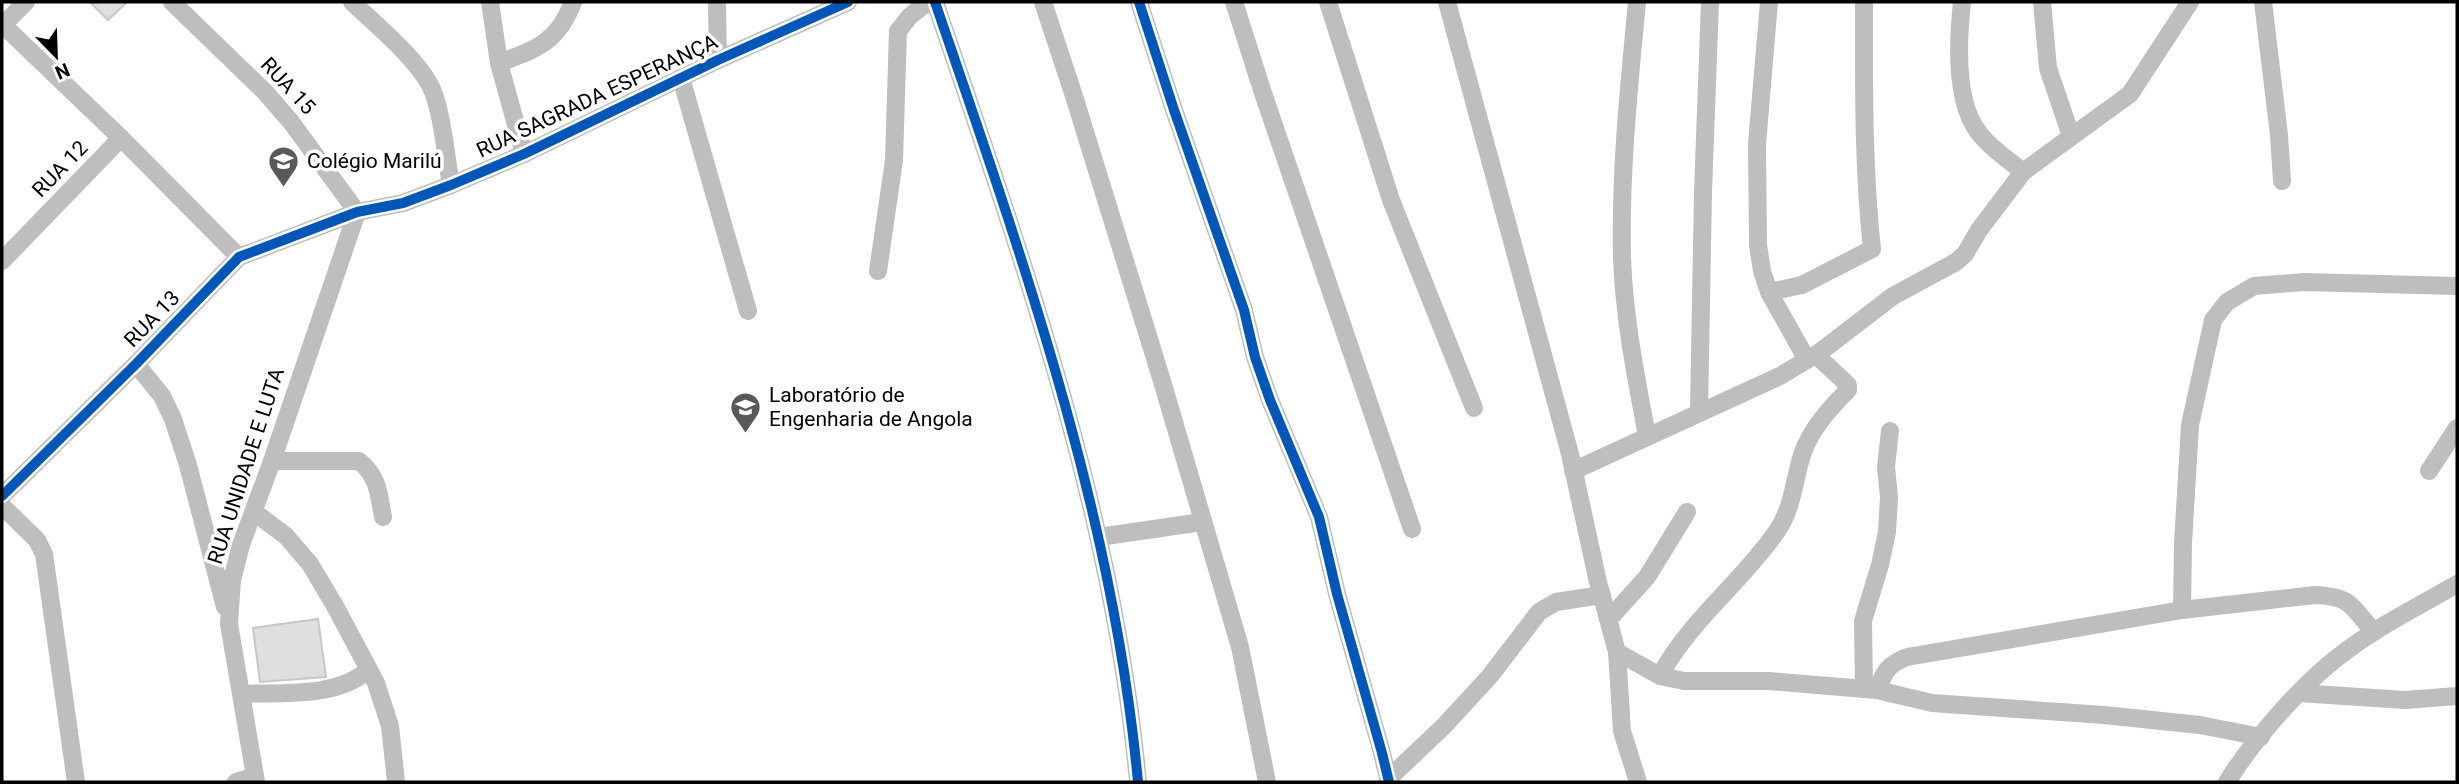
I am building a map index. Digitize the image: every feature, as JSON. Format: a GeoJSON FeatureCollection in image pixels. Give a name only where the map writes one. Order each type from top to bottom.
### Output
{"type":"FeatureCollection","features":[{"type":"Feature","properties":{"kind":"street"},"geometry":{"type":"LineString","coordinates":[[26,2],[2,26],[121,138],[239,257]]}},
{"type":"Feature","properties":{"kind":"street","name":"RUA 15"},"geometry":{"type":"LineString","coordinates":[[172,2],[266,93],[291,122],[357,212]]}},
{"type":"Feature","properties":{"kind":"street"},"geometry":{"type":"LineString","coordinates":[[352,2],[419,69],[431,86],[450,185]]}},
{"type":"Feature","properties":{"kind":"street"},"geometry":{"type":"LineString","coordinates":[[490,2],[499,63],[524,154]]}},
{"type":"Feature","properties":{"kind":"street"},"geometry":{"type":"LineString","coordinates":[[499,63],[529,52],[557,34],[573,2]]}},
{"type":"Feature","properties":{"kind":"street"},"geometry":{"type":"LineString","coordinates":[[717,2],[718,60]]}},
{"type":"Feature","properties":{"kind":"street","name":"RUA SAGRADA ESPERANÇA"},"geometry":{"type":"LineString","coordinates":[[357,212],[403,203],[524,154],[718,60],[848,2]]}},
{"type":"Feature","properties":{"kind":"street"},"geometry":{"type":"LineString","coordinates":[[878,271],[894,160],[898,31],[910,16],[928,2]]}},
{"type":"Feature","properties":{"kind":"street"},"geometry":{"type":"LineString","coordinates":[[935,2],[1031,287],[1083,467],[1130,704],[1138,782]]}},
{"type":"Feature","properties":{"kind":"street"},"geometry":{"type":"LineString","coordinates":[[1043,2],[1162,381],[1240,647],[1267,782]]}},
{"type":"Feature","properties":{"kind":"street"},"geometry":{"type":"LineString","coordinates":[[1139,2],[1244,310],[1255,357],[1270,400],[1320,517],[1337,594],[1389,781],[1490,676],[1539,612],[1556,602],[1602,595]]}},
{"type":"Feature","properties":{"kind":"street"},"geometry":{"type":"LineString","coordinates":[[1234,2],[1412,529]]}},
{"type":"Feature","properties":{"kind":"street"},"geometry":{"type":"LineString","coordinates":[[1328,2],[1391,200],[1474,408]]}},
{"type":"Feature","properties":{"kind":"street"},"geometry":{"type":"LineString","coordinates":[[1447,2],[1521,267],[1573,471],[1617,652],[1622,731],[1638,782]]}},
{"type":"Feature","properties":{"kind":"street"},"geometry":{"type":"LineString","coordinates":[[1637,2],[1622,194],[1622,260],[1630,346],[1647,436]]}},
{"type":"Feature","properties":{"kind":"street"},"geometry":{"type":"LineString","coordinates":[[1699,412],[1710,2]]}},
{"type":"Feature","properties":{"kind":"street"},"geometry":{"type":"LineString","coordinates":[[1660,676],[1680,643],[1748,568],[1778,530],[1787,515],[1803,452],[1816,428],[1848,390],[1848,385],[1811,358],[1769,292],[1762,271],[1758,245],[1757,144],[1769,2]]}},
{"type":"Feature","properties":{"kind":"street"},"geometry":{"type":"LineString","coordinates":[[1769,292],[1802,285],[1872,249],[1866,199],[1863,122],[1864,2]]}},
{"type":"Feature","properties":{"kind":"street"},"geometry":{"type":"LineString","coordinates":[[1962,2],[1961,93],[1967,114],[1979,134],[2023,172]]}},
{"type":"Feature","properties":{"kind":"street"},"geometry":{"type":"LineString","coordinates":[[2042,2],[2048,68],[2071,136]]}},
{"type":"Feature","properties":{"kind":"street"},"geometry":{"type":"LineString","coordinates":[[1573,471],[1770,381],[1811,358],[1894,296],[1956,262],[1965,254],[1979,230],[2023,172],[2130,94],[2190,2]]}},
{"type":"Feature","properties":{"kind":"street"},"geometry":{"type":"LineString","coordinates":[[2263,2],[2282,181]]}},
{"type":"Feature","properties":{"kind":"street"},"geometry":{"type":"LineString","coordinates":[[681,78],[748,311]]}},
{"type":"Feature","properties":{"kind":"street","name":"RUA 12"},"geometry":{"type":"LineString","coordinates":[[2,261],[121,138]]}},
{"type":"Feature","properties":{"kind":"street","name":"RUA 13"},"geometry":{"type":"LineString","coordinates":[[2,496],[136,364],[239,257],[357,212]]}},
{"type":"Feature","properties":{"kind":"street","name":"RUA UNIDADE E LUTA"},"geometry":{"type":"LineString","coordinates":[[255,779],[243,694],[229,624],[232,580],[236,561],[357,212]]}},
{"type":"Feature","properties":{"kind":"street"},"geometry":{"type":"LineString","coordinates":[[2182,610],[2190,425],[2214,320],[2227,302],[2253,286],[2304,282],[2457,286]]}},
{"type":"Feature","properties":{"kind":"street"},"geometry":{"type":"LineString","coordinates":[[136,364],[162,396],[173,419],[188,465],[229,624]]}},
{"type":"Feature","properties":{"kind":"street"},"geometry":{"type":"LineString","coordinates":[[2429,471],[2457,428]]}},
{"type":"Feature","properties":{"kind":"street"},"geometry":{"type":"LineString","coordinates":[[1870,690],[1863,621],[1887,532],[1889,497],[1886,467],[1891,431]]}},
{"type":"Feature","properties":{"kind":"street"},"geometry":{"type":"LineString","coordinates":[[272,461],[359,461],[375,478],[383,517]]}},
{"type":"Feature","properties":{"kind":"street"},"geometry":{"type":"LineString","coordinates":[[2,506],[37,540],[44,554],[76,782]]}},
{"type":"Feature","properties":{"kind":"street"},"geometry":{"type":"LineString","coordinates":[[254,512],[286,536],[310,564],[376,683],[390,726],[396,782]]}},
{"type":"Feature","properties":{"kind":"street"},"geometry":{"type":"LineString","coordinates":[[1609,619],[1647,577],[1687,512]]}},
{"type":"Feature","properties":{"kind":"street"},"geometry":{"type":"LineString","coordinates":[[1099,537],[1202,522]]}},
{"type":"Feature","properties":{"kind":"street"},"geometry":{"type":"LineString","coordinates":[[2227,782],[2299,693],[2340,655],[2457,584]]}},
{"type":"Feature","properties":{"kind":"street"},"geometry":{"type":"LineString","coordinates":[[1870,690],[1892,663],[1907,657],[2182,610],[2315,595],[2335,596],[2345,599],[2374,632]]}},
{"type":"Feature","properties":{"kind":"street"},"geometry":{"type":"LineString","coordinates":[[1617,652],[1660,676],[1684,681],[1769,681],[1870,690],[1932,703],[2104,715],[2200,725],[2262,737]]}},
{"type":"Feature","properties":{"kind":"street"},"geometry":{"type":"LineString","coordinates":[[243,694],[330,689],[348,684],[368,670]]}},
{"type":"Feature","properties":{"kind":"street"},"geometry":{"type":"LineString","coordinates":[[2299,693],[2392,700],[2457,696]]}},
{"type":"Feature","properties":{"kind":"street"},"geometry":{"type":"LineString","coordinates":[[236,782],[255,779]]}},
{"type":"Feature","properties":{"kind":"building"},"geometry":{"type":"Polygon","coordinates":[[[90,2],[127,2],[108,20],[90,2]]]}},
{"type":"Feature","properties":{"kind":"building"},"geometry":{"type":"Polygon","coordinates":[[[318,619],[326,677],[260,682],[253,628],[318,619]]]}},
{"type":"Feature","properties":{"kind":"cycle path"},"geometry":{"type":"LineString","coordinates":[[2,496],[136,364],[239,257],[357,212],[403,203],[451,185],[524,154],[718,60],[848,2]]}},
{"type":"Feature","properties":{"kind":"cycle path"},"geometry":{"type":"LineString","coordinates":[[935,2],[1031,290],[1086,484],[1126,681],[1138,782]]}},
{"type":"Feature","properties":{"kind":"cycle path"},"geometry":{"type":"LineString","coordinates":[[1139,2],[1244,310],[1255,357],[1270,400],[1319,517],[1337,594],[1389,782]]}},
{"type":"Feature","properties":{"kind":"place","name":"Colégio Marilú"},"geometry":{"type":"Point","coordinates":[284,188]}},
{"type":"Feature","properties":{"kind":"place","name":"Laboratório de Engenharia de Angola"},"geometry":{"type":"Point","coordinates":[746,434]}}]}
